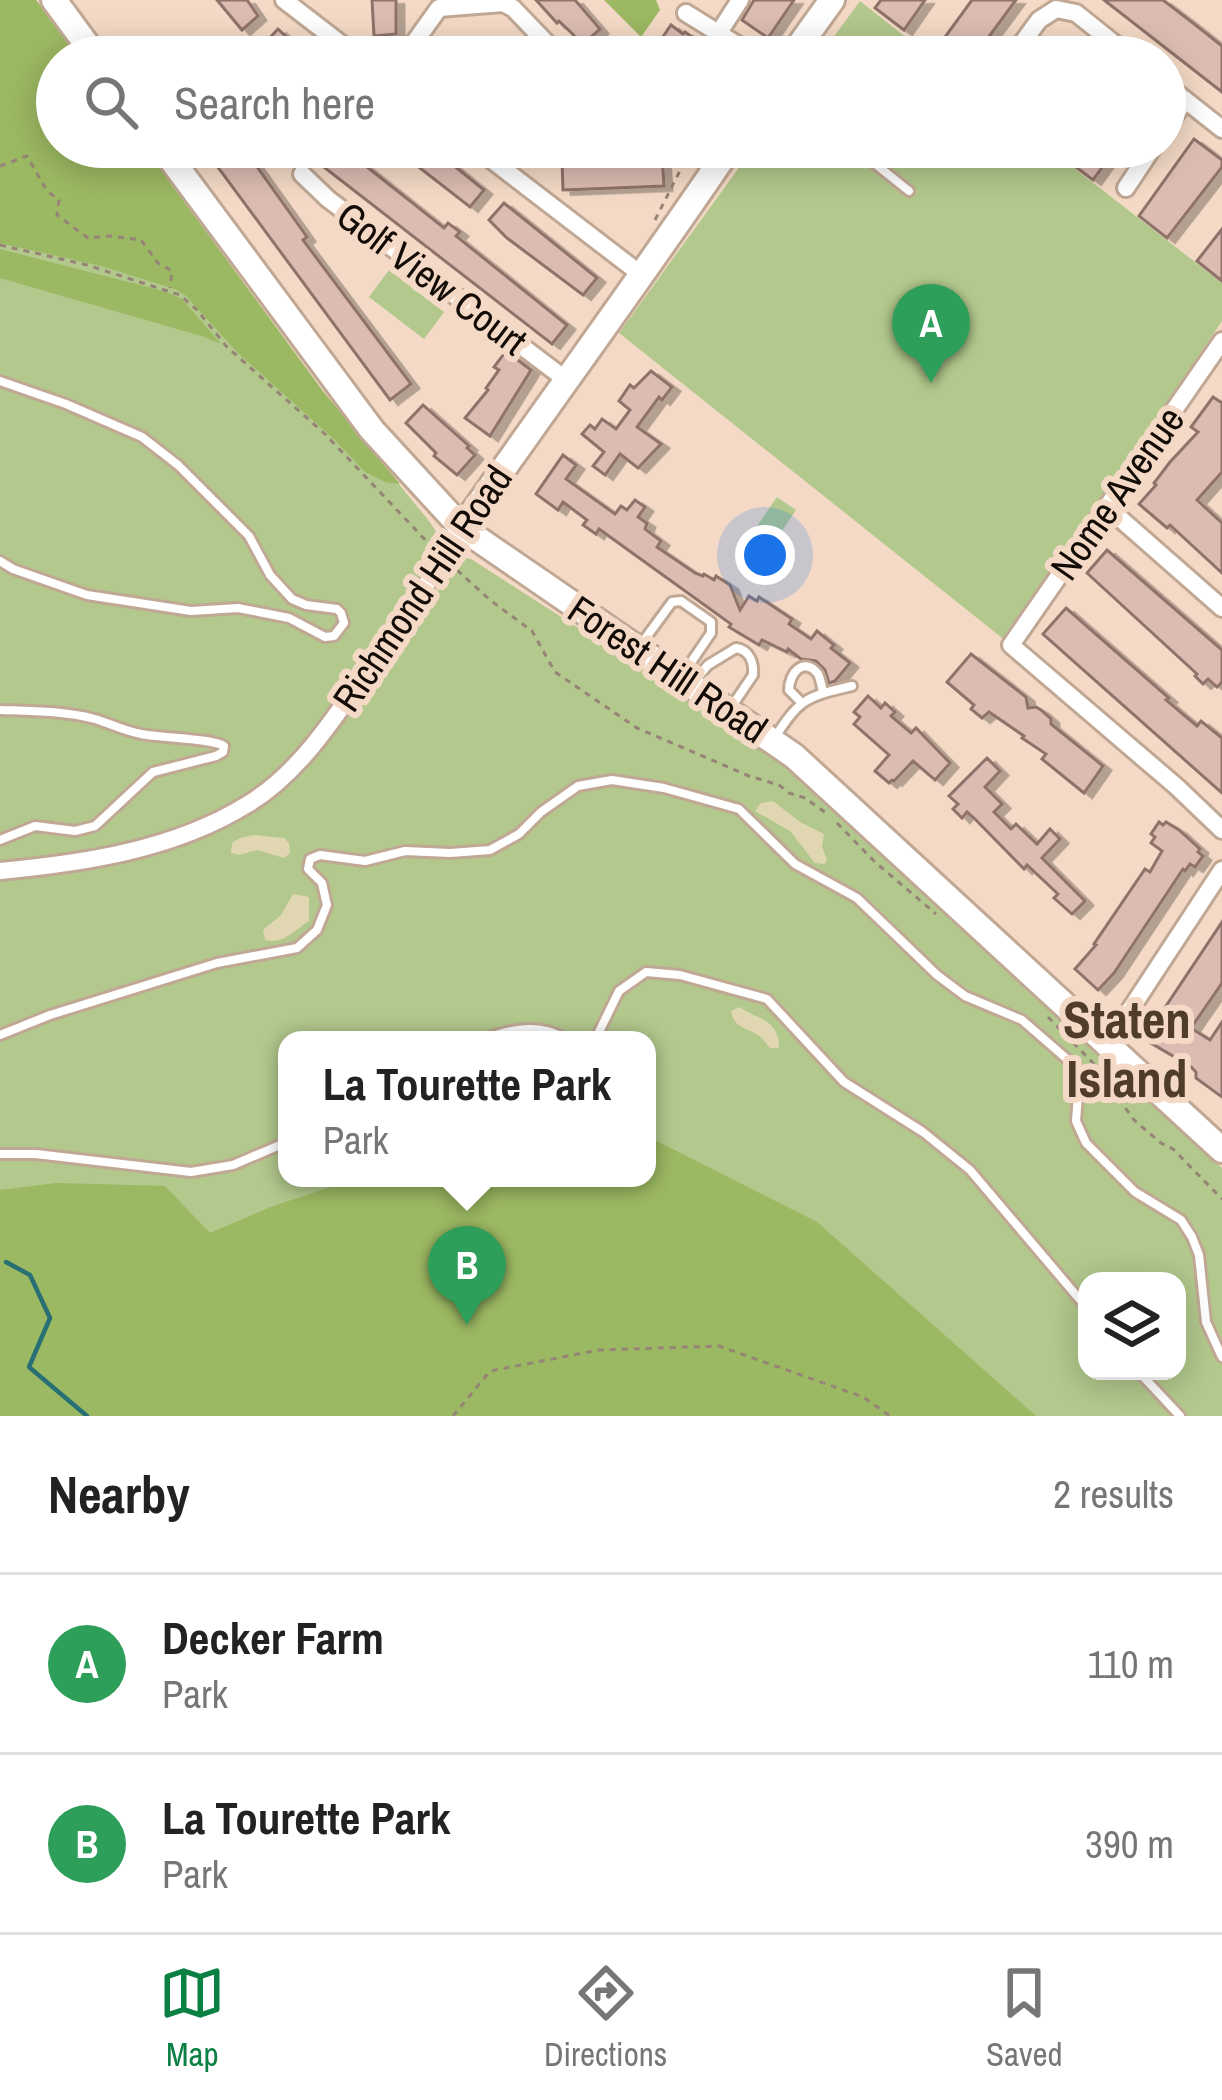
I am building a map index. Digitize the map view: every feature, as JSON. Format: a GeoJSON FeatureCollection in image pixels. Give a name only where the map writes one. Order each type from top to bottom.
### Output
{"type":"FeatureCollection","features":[{"type":"Feature","properties":{"kind":"street"},"geometry":{"type":"LineString","coordinates":[[54,0],[81,36]]}},
{"type":"Feature","properties":{"kind":"street"},"geometry":{"type":"LineString","coordinates":[[284,0],[331,36]]}},
{"type":"Feature","properties":{"kind":"street"},"geometry":{"type":"LineString","coordinates":[[718,34],[740,0]]}},
{"type":"Feature","properties":{"kind":"street"},"geometry":{"type":"LineString","coordinates":[[806,36],[832,0]]}},
{"type":"Feature","properties":{"kind":"street"},"geometry":{"type":"LineString","coordinates":[[418,36],[439,4],[494,2],[508,5],[539,36]]}},
{"type":"Feature","properties":{"kind":"street"},"geometry":{"type":"LineString","coordinates":[[1027,36],[1039,20],[1056,9],[1076,14],[1104,36]]}},
{"type":"Feature","properties":{"kind":"street"},"geometry":{"type":"LineString","coordinates":[[686,13],[721,36]]}},
{"type":"Feature","properties":{"kind":"street"},"geometry":{"type":"LineString","coordinates":[[1186,101],[1222,129]]}},
{"type":"Feature","properties":{"kind":"street","name":"Forest Hill Road"},"geometry":{"type":"LineString","coordinates":[[178,168],[372,430],[462,528],[794,755],[1222,1150]]}},
{"type":"Feature","properties":{"kind":"street"},"geometry":{"type":"LineString","coordinates":[[503,168],[644,276]]}},
{"type":"Feature","properties":{"kind":"street","name":"Richmond Hill Road"},"geometry":{"type":"LineString","coordinates":[[0,871],[133,850],[191,831],[249,804],[280,780],[319,737],[398,628],[565,379],[644,276],[716,168]]}},
{"type":"Feature","properties":{"kind":"street"},"geometry":{"type":"LineString","coordinates":[[1126,188],[1140,168]]}},
{"type":"Feature","properties":{"kind":"street","name":"Golf View Court"},"geometry":{"type":"LineString","coordinates":[[299,173],[565,379]]}},
{"type":"Feature","properties":{"kind":"street","name":"Nome Avenue"},"geometry":{"type":"LineString","coordinates":[[1222,341],[1215,365],[1107,507],[1011,645],[1222,830]]}},
{"type":"Feature","properties":{"kind":"street"},"geometry":{"type":"LineString","coordinates":[[1107,507],[1222,608]]}},
{"type":"Feature","properties":{"kind":"street"},"geometry":{"type":"LineString","coordinates":[[1107,1045],[1222,870]]}},
{"type":"Feature","properties":{"kind":"lane"},"geometry":{"type":"LineString","coordinates":[[881,168],[910,190]]}},
{"type":"Feature","properties":{"kind":"lane"},"geometry":{"type":"LineString","coordinates":[[0,381],[142,437],[178,465],[249,536],[270,574],[292,599],[337,609],[344,623],[334,635],[325,637],[289,618],[238,608],[191,611],[87,595],[0,561]]}},
{"type":"Feature","properties":{"kind":"lane"},"geometry":{"type":"LineString","coordinates":[[638,649],[672,602],[681,601],[696,611],[711,622],[711,633],[686,681]]}},
{"type":"Feature","properties":{"kind":"lane"},"geometry":{"type":"LineString","coordinates":[[686,681],[736,648],[745,651],[753,675],[729,711]]}},
{"type":"Feature","properties":{"kind":"lane"},"geometry":{"type":"LineString","coordinates":[[801,702],[789,690],[794,671],[814,671],[823,692]]}},
{"type":"Feature","properties":{"kind":"lane"},"geometry":{"type":"LineString","coordinates":[[772,741],[801,702],[852,686]]}},
{"type":"Feature","properties":{"kind":"lane"},"geometry":{"type":"LineString","coordinates":[[0,710],[94,718],[140,734],[218,741],[224,746],[216,756],[153,772],[95,826],[75,831],[35,826],[0,840]]}},
{"type":"Feature","properties":{"kind":"lane"},"geometry":{"type":"LineString","coordinates":[[0,1035],[217,963],[297,948],[317,930],[327,905],[322,883],[308,869],[310,859],[320,855],[365,861],[405,851],[490,850],[519,834],[578,786],[612,780],[664,788],[740,809],[795,864],[856,898],[937,975],[965,996],[1022,1020],[1075,1066],[1079,1082],[1076,1120],[1086,1143],[1135,1192],[1180,1220],[1192,1237],[1206,1322],[1222,1357]]}},
{"type":"Feature","properties":{"kind":"lane"},"geometry":{"type":"LineString","coordinates":[[600,1031],[620,991],[646,972],[680,975],[767,999],[844,1082],[923,1132],[970,1170],[1078,1297]]}},
{"type":"Feature","properties":{"kind":"lane"},"geometry":{"type":"LineString","coordinates":[[0,1154],[191,1172],[233,1165],[278,1146]]}},
{"type":"Feature","properties":{"kind":"lane"},"geometry":{"type":"LineString","coordinates":[[1146,1380],[1180,1416]]}},
{"type":"Feature","properties":{"kind":"path"},"geometry":{"type":"LineString","coordinates":[[0,166],[26,156],[47,191],[59,200],[57,214],[88,238],[141,240],[158,263],[172,271],[170,290]]}},
{"type":"Feature","properties":{"kind":"path"},"geometry":{"type":"LineString","coordinates":[[293,168],[299,173]]}},
{"type":"Feature","properties":{"kind":"path"},"geometry":{"type":"LineString","coordinates":[[656,219],[682,168]]}},
{"type":"Feature","properties":{"kind":"path"},"geometry":{"type":"LineString","coordinates":[[0,245],[170,290],[197,310],[227,347],[325,434],[436,552]]}},
{"type":"Feature","properties":{"kind":"path"},"geometry":{"type":"LineString","coordinates":[[456,570],[532,632],[555,672],[637,728],[805,798],[938,915]]}},
{"type":"Feature","properties":{"kind":"path"},"geometry":{"type":"LineString","coordinates":[[1045,1013],[1094,1064],[1134,1120],[1173,1149],[1222,1199]]}},
{"type":"Feature","properties":{"kind":"path"},"geometry":{"type":"LineString","coordinates":[[453,1416],[490,1371],[599,1350],[718,1346],[863,1397],[890,1416]]}},
{"type":"Feature","properties":{"kind":"green space"},"geometry":{"type":"Polygon","coordinates":[[[0,0],[36,0],[63,36],[36,36],[36,168],[159,168],[322,390],[429,521],[439,542],[318,730],[277,776],[249,797],[218,814],[146,839],[0,864],[0,0]]]}},
{"type":"Feature","properties":{"kind":"green space"},"geometry":{"type":"Polygon","coordinates":[[[0,0],[36,0],[63,36],[36,36],[36,168],[159,168],[322,390],[400,484],[365,472],[238,353],[185,295],[101,266],[0,243],[0,0]]]}},
{"type":"Feature","properties":{"kind":"green space"},"geometry":{"type":"Polygon","coordinates":[[[604,0],[656,0],[660,10],[640,36],[604,0]]]}},
{"type":"Feature","properties":{"kind":"green space"},"geometry":{"type":"Polygon","coordinates":[[[860,1],[904,36],[834,36],[860,1]]]}},
{"type":"Feature","properties":{"kind":"green space"},"geometry":{"type":"Polygon","coordinates":[[[739,168],[1074,168],[1222,283],[1222,321],[1006,641],[619,333],[739,168]]]}},
{"type":"Feature","properties":{"kind":"green space"},"geometry":{"type":"Polygon","coordinates":[[[0,249],[167,292],[182,299],[221,344],[0,278],[0,249]]]}},
{"type":"Feature","properties":{"kind":"green space"},"geometry":{"type":"Polygon","coordinates":[[[389,270],[444,312],[424,339],[369,297],[389,270]]]}},
{"type":"Feature","properties":{"kind":"green space"},"geometry":{"type":"Polygon","coordinates":[[[777,497],[796,510],[768,552],[748,539],[777,497]]]}},
{"type":"Feature","properties":{"kind":"green space"},"geometry":{"type":"Polygon","coordinates":[[[465,558],[788,763],[1222,1168],[1222,1416],[0,1416],[0,879],[105,865],[210,834],[271,800],[313,758],[465,558]]]}},
{"type":"Feature","properties":{"kind":"green space"},"geometry":{"type":"Polygon","coordinates":[[[657,1141],[817,1222],[1036,1416],[0,1416],[0,1190],[57,1183],[165,1186],[210,1233],[331,1187],[656,1187],[657,1141]]]}},
{"type":"Feature","properties":{"kind":"sand"},"geometry":{"type":"Polygon","coordinates":[[[773,801],[824,834],[825,864],[815,863],[790,831],[755,811],[761,803],[773,801]]]}},
{"type":"Feature","properties":{"kind":"sand"},"geometry":{"type":"Polygon","coordinates":[[[253,835],[284,838],[290,853],[284,858],[257,850],[231,853],[232,843],[253,835]]]}},
{"type":"Feature","properties":{"kind":"sand"},"geometry":{"type":"Polygon","coordinates":[[[293,894],[309,897],[309,921],[283,939],[265,940],[263,930],[281,915],[293,894]]]}},
{"type":"Feature","properties":{"kind":"sand"},"geometry":{"type":"Polygon","coordinates":[[[739,1007],[771,1025],[779,1048],[770,1048],[738,1024],[731,1011],[739,1007]]]}},
{"type":"Feature","properties":{"kind":"building"},"geometry":{"type":"Polygon","coordinates":[[[217,0],[247,0],[258,16],[242,30],[217,0]]]}},
{"type":"Feature","properties":{"kind":"building"},"geometry":{"type":"Polygon","coordinates":[[[372,0],[396,0],[396,34],[374,36],[372,0]]]}},
{"type":"Feature","properties":{"kind":"building"},"geometry":{"type":"Polygon","coordinates":[[[536,0],[575,0],[600,29],[592,36],[575,36],[536,0]]]}},
{"type":"Feature","properties":{"kind":"building"},"geometry":{"type":"Polygon","coordinates":[[[754,0],[794,0],[769,36],[742,20],[754,0]]]}},
{"type":"Feature","properties":{"kind":"building"},"geometry":{"type":"Polygon","coordinates":[[[881,0],[925,0],[904,30],[875,8],[881,0]]]}},
{"type":"Feature","properties":{"kind":"building"},"geometry":{"type":"Polygon","coordinates":[[[972,0],[1016,0],[989,36],[946,36],[972,0]]]}},
{"type":"Feature","properties":{"kind":"building"},"geometry":{"type":"Polygon","coordinates":[[[1104,0],[1163,0],[1193,23],[1222,46],[1222,92],[1186,64],[1186,36],[1150,36],[1104,0]]]}},
{"type":"Feature","properties":{"kind":"building"},"geometry":{"type":"Polygon","coordinates":[[[671,25],[691,36],[663,36],[671,25]]]}},
{"type":"Feature","properties":{"kind":"building"},"geometry":{"type":"Polygon","coordinates":[[[1194,139],[1222,160],[1222,167],[1167,238],[1139,216],[1173,168],[1186,168],[1186,150],[1194,139]]]}},
{"type":"Feature","properties":{"kind":"building"},"geometry":{"type":"Polygon","coordinates":[[[219,168],[258,168],[307,237],[303,240],[411,384],[390,400],[219,168]]]}},
{"type":"Feature","properties":{"kind":"building"},"geometry":{"type":"Polygon","coordinates":[[[325,168],[368,168],[444,228],[448,223],[460,232],[456,236],[567,325],[552,344],[325,168]]]}},
{"type":"Feature","properties":{"kind":"building"},"geometry":{"type":"Polygon","coordinates":[[[420,168],[457,168],[484,190],[470,207],[420,168]]]}},
{"type":"Feature","properties":{"kind":"building"},"geometry":{"type":"Polygon","coordinates":[[[562,168],[663,168],[664,186],[563,190],[562,168]]]}},
{"type":"Feature","properties":{"kind":"building"},"geometry":{"type":"Polygon","coordinates":[[[1077,168],[1102,168],[1093,180],[1077,168]]]}},
{"type":"Feature","properties":{"kind":"building"},"geometry":{"type":"Polygon","coordinates":[[[504,203],[597,278],[583,295],[489,220],[504,203]]]}},
{"type":"Feature","properties":{"kind":"building"},"geometry":{"type":"Polygon","coordinates":[[[1222,229],[1222,281],[1197,261],[1222,229]]]}},
{"type":"Feature","properties":{"kind":"building"},"geometry":{"type":"Polygon","coordinates":[[[506,351],[531,370],[490,436],[465,418],[488,390],[499,370],[494,367],[506,351]]]}},
{"type":"Feature","properties":{"kind":"building"},"geometry":{"type":"Polygon","coordinates":[[[651,371],[672,387],[637,427],[661,444],[638,468],[620,454],[605,475],[593,466],[604,452],[582,434],[590,425],[595,429],[602,419],[616,429],[630,410],[619,401],[630,385],[634,388],[651,371]]]}},
{"type":"Feature","properties":{"kind":"building"},"geometry":{"type":"Polygon","coordinates":[[[1213,397],[1222,403],[1222,472],[1197,500],[1222,523],[1222,573],[1170,525],[1167,528],[1139,504],[1198,432],[1191,427],[1213,397]]]}},
{"type":"Feature","properties":{"kind":"building"},"geometry":{"type":"Polygon","coordinates":[[[423,405],[475,455],[457,475],[406,423],[423,405]]]}},
{"type":"Feature","properties":{"kind":"building"},"geometry":{"type":"Polygon","coordinates":[[[563,455],[576,465],[566,479],[615,514],[621,506],[627,510],[635,500],[645,507],[638,517],[661,541],[657,547],[695,573],[714,580],[716,576],[730,585],[740,610],[749,596],[757,601],[759,597],[792,619],[789,624],[811,639],[817,631],[850,663],[829,683],[816,661],[762,640],[759,645],[599,529],[596,534],[583,525],[587,520],[563,502],[558,510],[536,494],[563,455]]]}},
{"type":"Feature","properties":{"kind":"building"},"geometry":{"type":"Polygon","coordinates":[[[1107,550],[1222,650],[1222,682],[1217,687],[1208,679],[1203,684],[1087,573],[1107,550]]]}},
{"type":"Feature","properties":{"kind":"building"},"geometry":{"type":"Polygon","coordinates":[[[1066,608],[1197,726],[1201,721],[1222,738],[1222,793],[1043,634],[1066,608]]]}},
{"type":"Feature","properties":{"kind":"building"},"geometry":{"type":"Polygon","coordinates":[[[971,654],[1026,697],[1028,708],[1041,710],[1051,724],[1103,766],[1084,793],[1042,759],[1046,754],[1024,736],[989,712],[982,718],[947,682],[971,654]]]}},
{"type":"Feature","properties":{"kind":"building"},"geometry":{"type":"Polygon","coordinates":[[[868,696],[881,708],[885,703],[895,712],[891,716],[911,733],[916,728],[950,763],[935,780],[913,761],[889,783],[875,771],[889,755],[854,724],[860,717],[854,712],[868,696]]]}},
{"type":"Feature","properties":{"kind":"building"},"geometry":{"type":"Polygon","coordinates":[[[987,758],[1000,771],[985,787],[1002,804],[994,812],[1037,844],[1050,829],[1060,839],[1042,858],[1085,901],[1072,914],[1054,898],[1058,894],[1027,865],[1024,869],[975,819],[967,812],[962,818],[953,809],[958,804],[949,796],[987,758]]]}},
{"type":"Feature","properties":{"kind":"building"},"geometry":{"type":"Polygon","coordinates":[[[1159,822],[1179,830],[1203,856],[1195,867],[1190,864],[1183,869],[1098,990],[1075,969],[1162,851],[1151,843],[1159,822]]]}},
{"type":"Feature","properties":{"kind":"building"},"geometry":{"type":"Polygon","coordinates":[[[1222,922],[1222,983],[1191,1028],[1210,1040],[1222,1022],[1222,1097],[1196,1078],[1190,1066],[1144,1039],[1222,922]]]}},
{"type":"Feature","properties":{"kind":"waterway"},"geometry":{"type":"LineString","coordinates":[[6,1262],[30,1275],[50,1318],[29,1367],[87,1416]]}},
{"type":"Feature","properties":{"kind":"place","name":"Decker Farm"},"geometry":{"type":"Point","coordinates":[931,383]}},
{"type":"Feature","properties":{"kind":"place","name":"La Tourette Park"},"geometry":{"type":"Point","coordinates":[467,1325]}},
{"type":"Feature","properties":{"kind":"district","name":"Staten Island"},"geometry":{"type":"Point","coordinates":[1127,1049]}}]}
